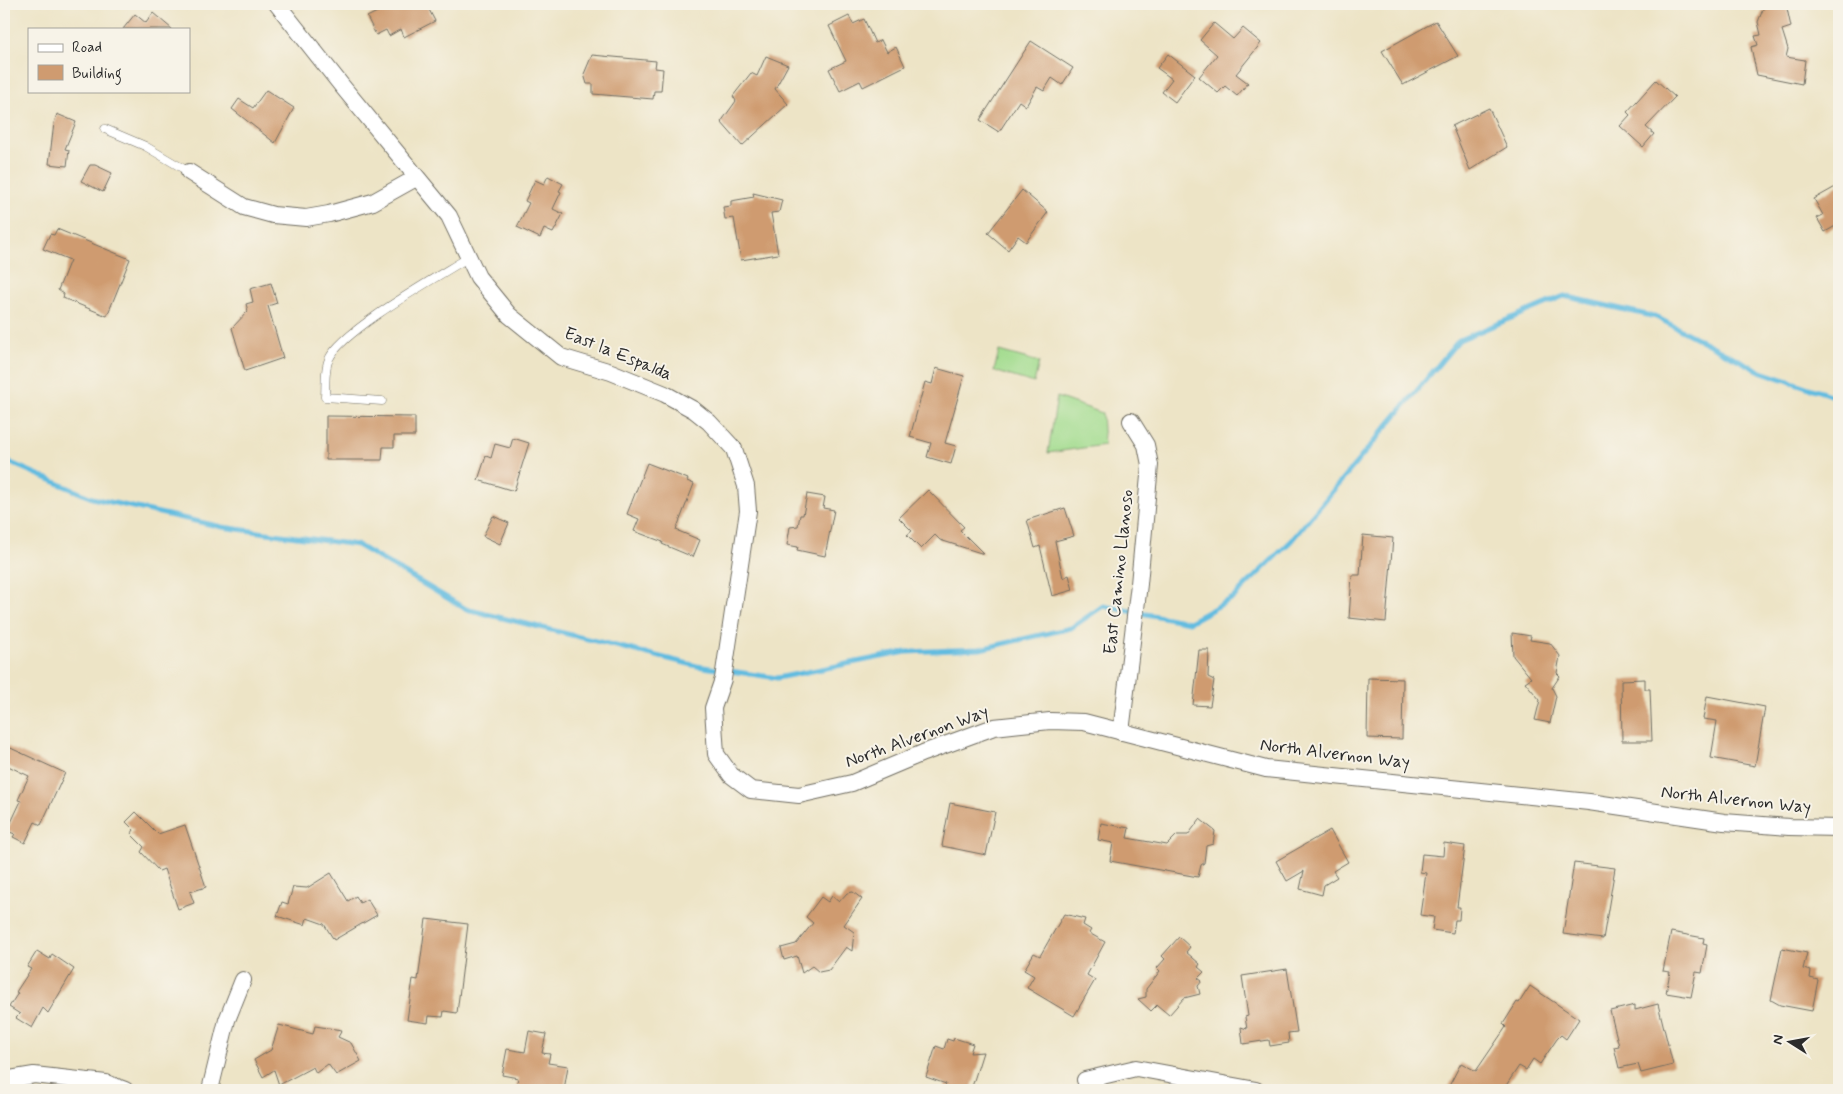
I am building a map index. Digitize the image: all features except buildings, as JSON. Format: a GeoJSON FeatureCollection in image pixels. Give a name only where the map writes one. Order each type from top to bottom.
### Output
{"type":"FeatureCollection","features":[{"type":"Feature","properties":{"kind":"street","name":"East la Espalda"},"geometry":{"type":"LineString","coordinates":[[277,4],[416,178],[449,216],[478,277],[509,315],[561,357],[611,372],[666,394],[694,410],[709,422],[734,449],[746,486],[748,511],[723,679],[713,708],[716,754],[731,776],[751,790]]}},
{"type":"Feature","properties":{"kind":"street"},"geometry":{"type":"LineString","coordinates":[[189,172],[244,207],[258,209],[273,215],[306,218],[373,202],[416,178]]}},
{"type":"Feature","properties":{"kind":"street","name":"East Camino Llanoso"},"geometry":{"type":"LineString","coordinates":[[1121,732],[1139,584],[1150,465],[1146,445],[1130,421]]}},
{"type":"Feature","properties":{"kind":"street","name":"North Alvernon Way"},"geometry":{"type":"LineString","coordinates":[[751,790],[799,795],[852,784],[923,753],[994,727],[1050,721],[1084,722],[1266,769],[1589,802],[1724,822],[1789,827],[1839,828]]}},
{"type":"Feature","properties":{"kind":"street"},"geometry":{"type":"LineString","coordinates":[[210,1090],[227,1020],[243,980]]}},
{"type":"Feature","properties":{"kind":"street"},"geometry":{"type":"LineString","coordinates":[[1085,1080],[1136,1068],[1256,1090]]}},
{"type":"Feature","properties":{"kind":"street"},"geometry":{"type":"LineString","coordinates":[[4,1080],[34,1075],[106,1083],[125,1090]]}},
{"type":"Feature","properties":{"kind":"lane"},"geometry":{"type":"LineString","coordinates":[[105,130],[145,146],[189,172]]}},
{"type":"Feature","properties":{"kind":"lane"},"geometry":{"type":"LineString","coordinates":[[382,400],[325,397],[329,359],[340,343],[373,318],[468,257]]}},
{"type":"Feature","properties":{"kind":"green space"},"geometry":{"type":"Polygon","coordinates":[[[999,351],[1039,362],[1034,383],[994,371],[999,351]]]}},
{"type":"Feature","properties":{"kind":"green space"},"geometry":{"type":"Polygon","coordinates":[[[1057,397],[1102,413],[1104,445],[1048,453],[1057,397]]]}},
{"type":"Feature","properties":{"kind":"waterway"},"geometry":{"type":"LineString","coordinates":[[4,460],[92,498],[222,527],[357,545],[466,609],[697,666],[777,678],[906,652],[980,649],[1071,628],[1103,606],[1189,622],[1233,598],[1291,541],[1459,340],[1564,296],[1656,317],[1762,372],[1839,398]]}}]}
